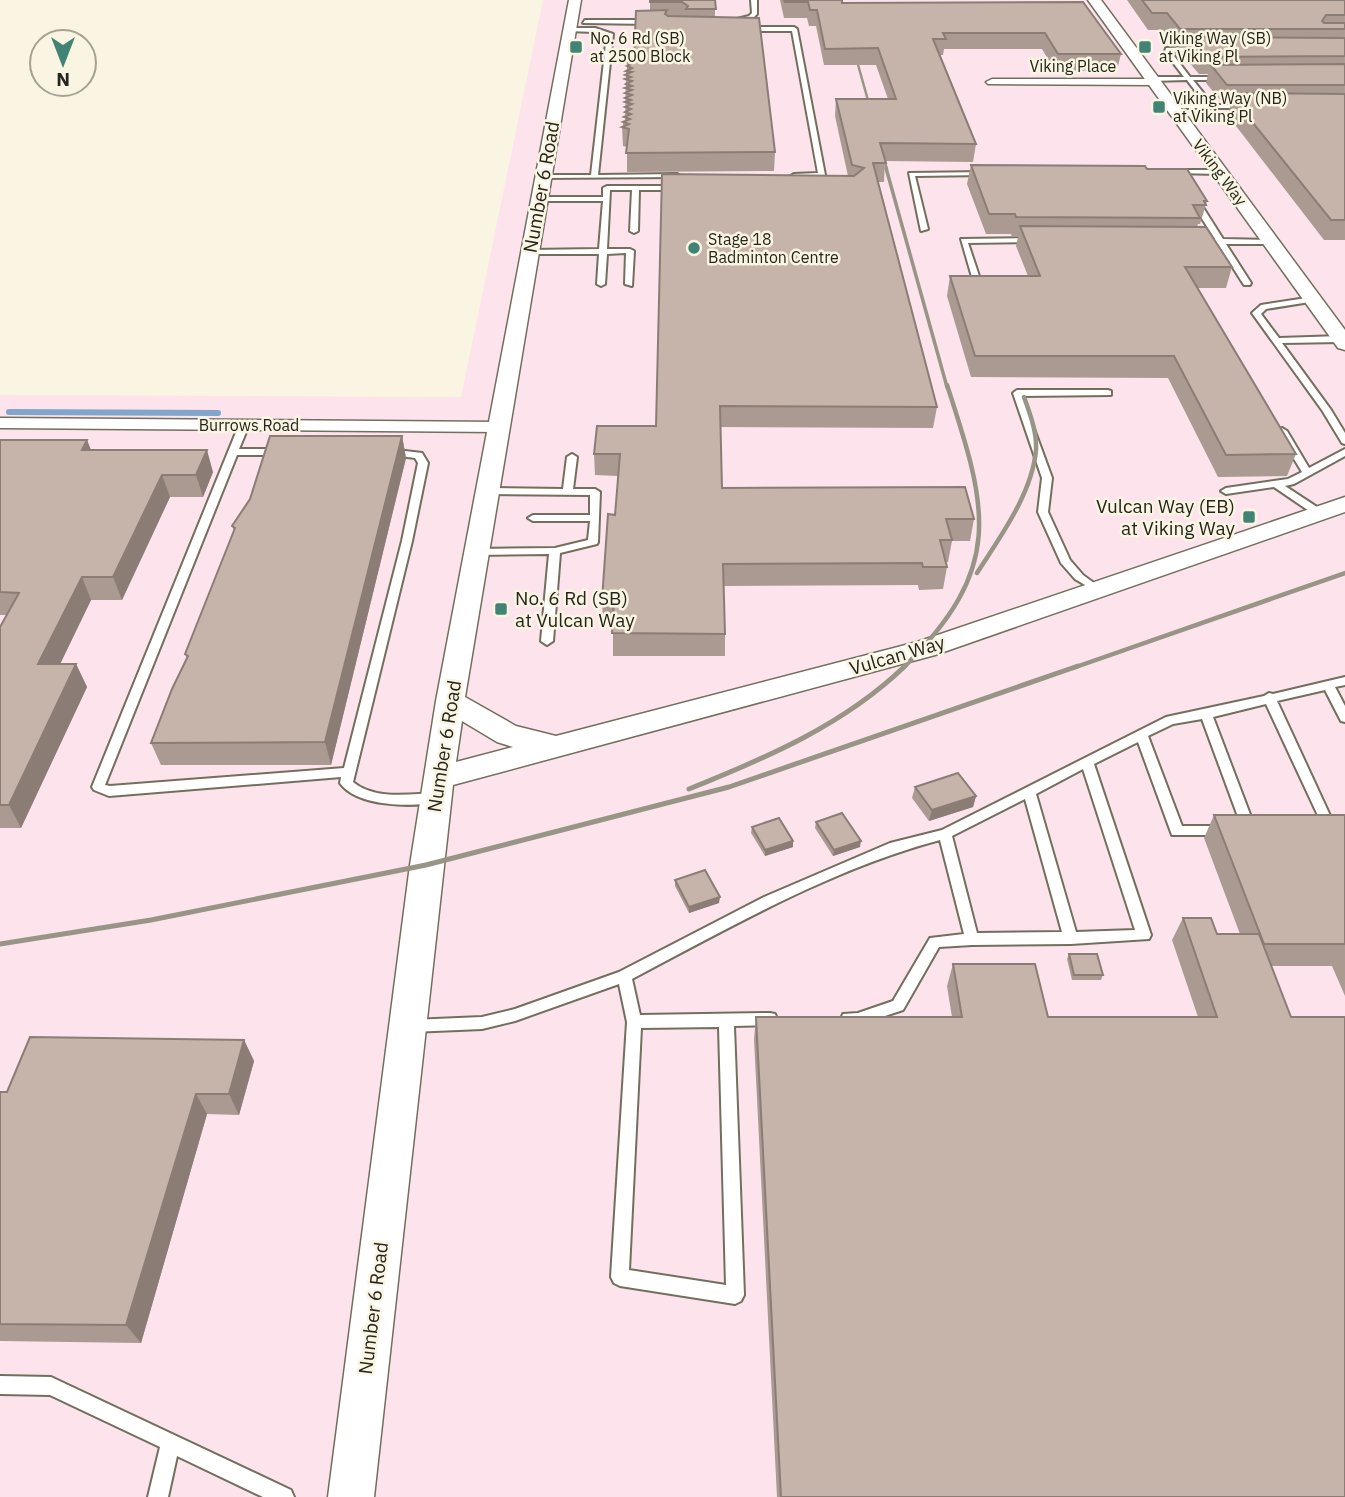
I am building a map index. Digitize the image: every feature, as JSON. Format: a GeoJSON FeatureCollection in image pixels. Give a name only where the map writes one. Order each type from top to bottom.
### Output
{"type":"FeatureCollection","features":[{"type":"Feature","properties":{"kind":"street","name":"Number 6 Road"},"geometry":{"type":"LineString","coordinates":[[351,1497],[406,1027],[450,701],[575,0]]}},
{"type":"Feature","properties":{"kind":"street","name":"Viking Way"},"geometry":{"type":"LineString","coordinates":[[1094,0],[1343,342]]}},
{"type":"Feature","properties":{"kind":"street","name":"Viking Place"},"geometry":{"type":"LineString","coordinates":[[992,82],[1153,81]]}},
{"type":"Feature","properties":{"kind":"street","name":"Burrows Road"},"geometry":{"type":"LineString","coordinates":[[0,423],[499,427]]}},
{"type":"Feature","properties":{"kind":"street","name":"Vulcan Way"},"geometry":{"type":"LineString","coordinates":[[439,787],[558,747],[925,649],[1345,504]]}},
{"type":"Feature","properties":{"kind":"street"},"geometry":{"type":"LineString","coordinates":[[450,701],[507,735],[558,747]]}},
{"type":"Feature","properties":{"kind":"lane"},"geometry":{"type":"LineString","coordinates":[[731,21],[751,17],[755,13],[754,0]]}},
{"type":"Feature","properties":{"kind":"lane"},"geometry":{"type":"LineString","coordinates":[[570,26],[655,22]]}},
{"type":"Feature","properties":{"kind":"lane"},"geometry":{"type":"LineString","coordinates":[[570,26],[611,34],[594,177]]}},
{"type":"Feature","properties":{"kind":"lane"},"geometry":{"type":"LineString","coordinates":[[725,29],[794,29],[822,175],[782,176]]}},
{"type":"Feature","properties":{"kind":"lane"},"geometry":{"type":"LineString","coordinates":[[1202,48],[1168,49],[1168,52],[1211,107]]}},
{"type":"Feature","properties":{"kind":"lane"},"geometry":{"type":"LineString","coordinates":[[1153,81],[1226,78]]}},
{"type":"Feature","properties":{"kind":"lane"},"geometry":{"type":"LineString","coordinates":[[1172,107],[1250,107]]}},
{"type":"Feature","properties":{"kind":"lane"},"geometry":{"type":"LineString","coordinates":[[1166,172],[1220,172]]}},
{"type":"Feature","properties":{"kind":"lane"},"geometry":{"type":"LineString","coordinates":[[1178,172],[1185,184]]}},
{"type":"Feature","properties":{"kind":"lane"},"geometry":{"type":"LineString","coordinates":[[924,229],[911,174],[988,173]]}},
{"type":"Feature","properties":{"kind":"lane"},"geometry":{"type":"LineString","coordinates":[[543,177],[688,176]]}},
{"type":"Feature","properties":{"kind":"lane"},"geometry":{"type":"LineString","coordinates":[[601,284],[607,188],[691,188]]}},
{"type":"Feature","properties":{"kind":"lane"},"geometry":{"type":"LineString","coordinates":[[634,231],[636,188]]}},
{"type":"Feature","properties":{"kind":"lane"},"geometry":{"type":"LineString","coordinates":[[1192,195],[1247,284]]}},
{"type":"Feature","properties":{"kind":"lane"},"geometry":{"type":"LineString","coordinates":[[539,199],[606,199]]}},
{"type":"Feature","properties":{"kind":"lane"},"geometry":{"type":"LineString","coordinates":[[977,282],[964,241],[1047,240]]}},
{"type":"Feature","properties":{"kind":"lane"},"geometry":{"type":"LineString","coordinates":[[1193,241],[1272,242]]}},
{"type":"Feature","properties":{"kind":"lane"},"geometry":{"type":"LineString","coordinates":[[530,252],[630,251],[629,284]]}},
{"type":"Feature","properties":{"kind":"lane"},"geometry":{"type":"LineString","coordinates":[[1313,299],[1264,307],[1255,313],[1326,410],[1345,441]]}},
{"type":"Feature","properties":{"kind":"lane"},"geometry":{"type":"LineString","coordinates":[[1276,341],[1343,342]]}},
{"type":"Feature","properties":{"kind":"lane"},"geometry":{"type":"LineString","coordinates":[[1097,589],[1079,577],[1065,561],[1044,512],[1047,478],[1017,393],[1108,393]]}},
{"type":"Feature","properties":{"kind":"lane"},"geometry":{"type":"LineString","coordinates":[[244,425],[98,787],[109,791],[349,772]]}},
{"type":"Feature","properties":{"kind":"lane"},"geometry":{"type":"LineString","coordinates":[[1280,428],[1307,472]]}},
{"type":"Feature","properties":{"kind":"lane"},"geometry":{"type":"LineString","coordinates":[[233,452],[287,452]]}},
{"type":"Feature","properties":{"kind":"lane"},"geometry":{"type":"LineString","coordinates":[[369,452],[411,453],[419,455],[423,463],[407,541],[346,783],[353,792],[377,797],[439,787]]}},
{"type":"Feature","properties":{"kind":"lane"},"geometry":{"type":"LineString","coordinates":[[1226,492],[1291,482],[1345,452]]}},
{"type":"Feature","properties":{"kind":"lane"},"geometry":{"type":"LineString","coordinates":[[568,492],[572,457]]}},
{"type":"Feature","properties":{"kind":"lane"},"geometry":{"type":"LineString","coordinates":[[1276,484],[1319,513]]}},
{"type":"Feature","properties":{"kind":"lane"},"geometry":{"type":"LineString","coordinates":[[477,552],[555,551],[593,542],[595,492],[487,491]]}},
{"type":"Feature","properties":{"kind":"lane"},"geometry":{"type":"LineString","coordinates":[[533,518],[595,518]]}},
{"type":"Feature","properties":{"kind":"lane"},"geometry":{"type":"LineString","coordinates":[[547,641],[555,551]]}},
{"type":"Feature","properties":{"kind":"lane"},"geometry":{"type":"LineString","coordinates":[[406,1027],[482,1023],[515,1016],[624,976],[769,901],[895,847],[944,834],[1170,720],[1345,681]]}},
{"type":"Feature","properties":{"kind":"lane"},"geometry":{"type":"LineString","coordinates":[[1328,684],[1345,718]]}},
{"type":"Feature","properties":{"kind":"lane"},"geometry":{"type":"LineString","coordinates":[[1269,697],[1320,822],[1345,823]]}},
{"type":"Feature","properties":{"kind":"lane"},"geometry":{"type":"LineString","coordinates":[[1206,714],[1245,822]]}},
{"type":"Feature","properties":{"kind":"lane"},"geometry":{"type":"LineString","coordinates":[[1141,734],[1177,831],[1239,831],[1245,822]]}},
{"type":"Feature","properties":{"kind":"lane"},"geometry":{"type":"LineString","coordinates":[[831,1019],[858,1019],[898,1006],[935,942],[1144,935],[1087,762]]}},
{"type":"Feature","properties":{"kind":"lane"},"geometry":{"type":"LineString","coordinates":[[1029,792],[1070,937]]}},
{"type":"Feature","properties":{"kind":"lane"},"geometry":{"type":"LineString","coordinates":[[1245,822],[1273,822]]}},
{"type":"Feature","properties":{"kind":"lane"},"geometry":{"type":"LineString","coordinates":[[944,834],[972,939]]}},
{"type":"Feature","properties":{"kind":"lane"},"geometry":{"type":"LineString","coordinates":[[624,976],[634,1022],[620,1277],[735,1295],[726,1019]]}},
{"type":"Feature","properties":{"kind":"lane"},"geometry":{"type":"LineString","coordinates":[[634,1022],[792,1019]]}},
{"type":"Feature","properties":{"kind":"lane"},"geometry":{"type":"LineString","coordinates":[[0,1385],[51,1386],[284,1497]]}},
{"type":"Feature","properties":{"kind":"lane"},"geometry":{"type":"LineString","coordinates":[[158,1497],[170,1443]]}},
{"type":"Feature","properties":{"kind":"shaded area"},"geometry":{"type":"Polygon","coordinates":[[[543,0],[1345,0],[1345,1497],[0,1497],[0,395],[461,397],[543,0]]]}},
{"type":"Feature","properties":{"kind":"building"},"geometry":{"type":"Polygon","coordinates":[[[650,0],[715,0],[716,9],[686,9],[688,6],[682,2],[650,0]]]}},
{"type":"Feature","properties":{"kind":"building"},"geometry":{"type":"Polygon","coordinates":[[[784,0],[842,0],[842,3],[1083,2],[1121,54],[1058,54],[1045,33],[943,33],[946,39],[933,39],[976,144],[880,143],[886,163],[873,163],[937,407],[720,406],[722,488],[965,487],[974,519],[946,519],[952,540],[940,540],[947,567],[923,567],[922,563],[723,564],[725,634],[612,633],[614,600],[602,600],[608,514],[615,515],[620,454],[594,454],[597,426],[656,426],[662,174],[854,176],[864,168],[852,165],[836,99],[896,99],[878,48],[825,49],[817,10],[810,10],[808,2],[784,0]]]}},
{"type":"Feature","properties":{"kind":"building"},"geometry":{"type":"Polygon","coordinates":[[[1142,0],[1345,0],[1345,15],[1326,15],[1322,21],[1345,23],[1345,29],[1180,29],[1167,13],[1152,13],[1142,0]]]}},
{"type":"Feature","properties":{"kind":"building"},"geometry":{"type":"Polygon","coordinates":[[[667,10],[665,14],[668,16],[759,18],[775,152],[626,153],[629,129],[622,127],[629,124],[623,122],[630,119],[624,117],[631,114],[625,112],[631,109],[625,107],[632,104],[625,102],[631,100],[625,98],[632,95],[625,93],[632,90],[625,88],[632,86],[626,84],[632,81],[625,79],[631,77],[625,75],[632,72],[626,71],[632,68],[627,66],[633,63],[627,62],[634,59],[636,11],[667,10]]]}},
{"type":"Feature","properties":{"kind":"building"},"geometry":{"type":"Polygon","coordinates":[[[1187,37],[1345,38],[1345,56],[1204,57],[1187,37]]]}},
{"type":"Feature","properties":{"kind":"building"},"geometry":{"type":"Polygon","coordinates":[[[1345,64],[1345,85],[1227,85],[1211,65],[1345,64]]]}},
{"type":"Feature","properties":{"kind":"building"},"geometry":{"type":"Polygon","coordinates":[[[1234,93],[1345,94],[1345,220],[1331,220],[1241,108],[1246,108],[1234,93]]]}},
{"type":"Feature","properties":{"kind":"building"},"geometry":{"type":"Polygon","coordinates":[[[971,165],[1145,166],[1147,169],[1187,169],[1207,201],[1204,201],[1206,205],[1193,205],[1200,218],[1016,217],[1015,214],[989,214],[971,165]]]}},
{"type":"Feature","properties":{"kind":"building"},"geometry":{"type":"Polygon","coordinates":[[[1020,226],[1206,227],[1232,267],[1185,267],[1296,454],[1226,455],[1174,356],[975,356],[950,276],[1040,276],[1020,226]]]}},
{"type":"Feature","properties":{"kind":"building"},"geometry":{"type":"Polygon","coordinates":[[[270,436],[402,436],[325,742],[151,743],[188,656],[185,654],[235,528],[232,526],[250,499],[270,436]]]}},
{"type":"Feature","properties":{"kind":"building"},"geometry":{"type":"Polygon","coordinates":[[[0,440],[87,440],[82,450],[207,450],[196,475],[162,475],[113,577],[82,577],[38,664],[76,664],[9,805],[0,805],[0,627],[19,593],[0,592],[0,440]]]}},
{"type":"Feature","properties":{"kind":"building"},"geometry":{"type":"Polygon","coordinates":[[[958,773],[976,796],[932,810],[915,787],[958,773]]]}},
{"type":"Feature","properties":{"kind":"building"},"geometry":{"type":"Polygon","coordinates":[[[842,813],[861,841],[834,850],[816,822],[842,813]]]}},
{"type":"Feature","properties":{"kind":"building"},"geometry":{"type":"Polygon","coordinates":[[[1214,815],[1345,815],[1345,944],[1264,944],[1214,815]]]}},
{"type":"Feature","properties":{"kind":"building"},"geometry":{"type":"Polygon","coordinates":[[[779,818],[793,841],[765,850],[752,827],[779,818]]]}},
{"type":"Feature","properties":{"kind":"building"},"geometry":{"type":"Polygon","coordinates":[[[705,870],[720,897],[689,907],[675,880],[705,870]]]}},
{"type":"Feature","properties":{"kind":"building"},"geometry":{"type":"Polygon","coordinates":[[[1183,918],[1211,918],[1217,934],[1259,934],[1291,1017],[1345,1017],[1345,1497],[781,1497],[756,1017],[962,1017],[953,964],[1035,964],[1048,1017],[1217,1017],[1183,918]]]}},
{"type":"Feature","properties":{"kind":"building"},"geometry":{"type":"Polygon","coordinates":[[[1069,954],[1097,954],[1103,975],[1074,975],[1069,954]]]}},
{"type":"Feature","properties":{"kind":"building"},"geometry":{"type":"Polygon","coordinates":[[[30,1037],[244,1040],[229,1094],[196,1094],[126,1325],[0,1324],[0,1092],[7,1092],[30,1037]]]}},
{"type":"Feature","properties":{"kind":"waterway"},"geometry":{"type":"LineString","coordinates":[[9,412],[218,413]]}},
{"type":"Feature","properties":{"kind":"railway"},"geometry":{"type":"LineString","coordinates":[[853,47],[873,118]]}},
{"type":"Feature","properties":{"kind":"railway"},"geometry":{"type":"LineString","coordinates":[[880,145],[887,169]]}},
{"type":"Feature","properties":{"kind":"railway"},"geometry":{"type":"LineString","coordinates":[[886,168],[947,387]]}},
{"type":"Feature","properties":{"kind":"railway"},"geometry":{"type":"LineString","coordinates":[[904,667],[936,632],[959,599],[973,567],[979,536],[978,503],[972,468],[947,385]]}},
{"type":"Feature","properties":{"kind":"railway"},"geometry":{"type":"LineString","coordinates":[[977,573],[1014,515],[1033,466],[1035,437],[1024,397]]}},
{"type":"Feature","properties":{"kind":"railway"},"geometry":{"type":"LineString","coordinates":[[1073,668],[1345,573]]}},
{"type":"Feature","properties":{"kind":"railway"},"geometry":{"type":"LineString","coordinates":[[0,944],[151,920],[426,865],[729,787],[1078,666]]}},
{"type":"Feature","properties":{"kind":"railway"},"geometry":{"type":"LineString","coordinates":[[689,789],[775,752],[830,723],[856,706],[904,667]]}},
{"type":"Feature","properties":{"kind":"place","name":"No. 6 Rd (SB) at 2500 Block"},"geometry":{"type":"Point","coordinates":[576,47]}},
{"type":"Feature","properties":{"kind":"place","name":"Viking Way (SB) at Viking Pl"},"geometry":{"type":"Point","coordinates":[1145,47]}},
{"type":"Feature","properties":{"kind":"place","name":"Viking Way (NB) at Viking Pl"},"geometry":{"type":"Point","coordinates":[1159,107]}},
{"type":"Feature","properties":{"kind":"place","name":"Stage 18 Badminton Centre"},"geometry":{"type":"Point","coordinates":[694,248]}},
{"type":"Feature","properties":{"kind":"place","name":"Vulcan Way (EB) at Viking Way"},"geometry":{"type":"Point","coordinates":[1249,517]}},
{"type":"Feature","properties":{"kind":"place","name":"No. 6 Rd (SB) at Vulcan Way"},"geometry":{"type":"Point","coordinates":[501,609]}}]}
